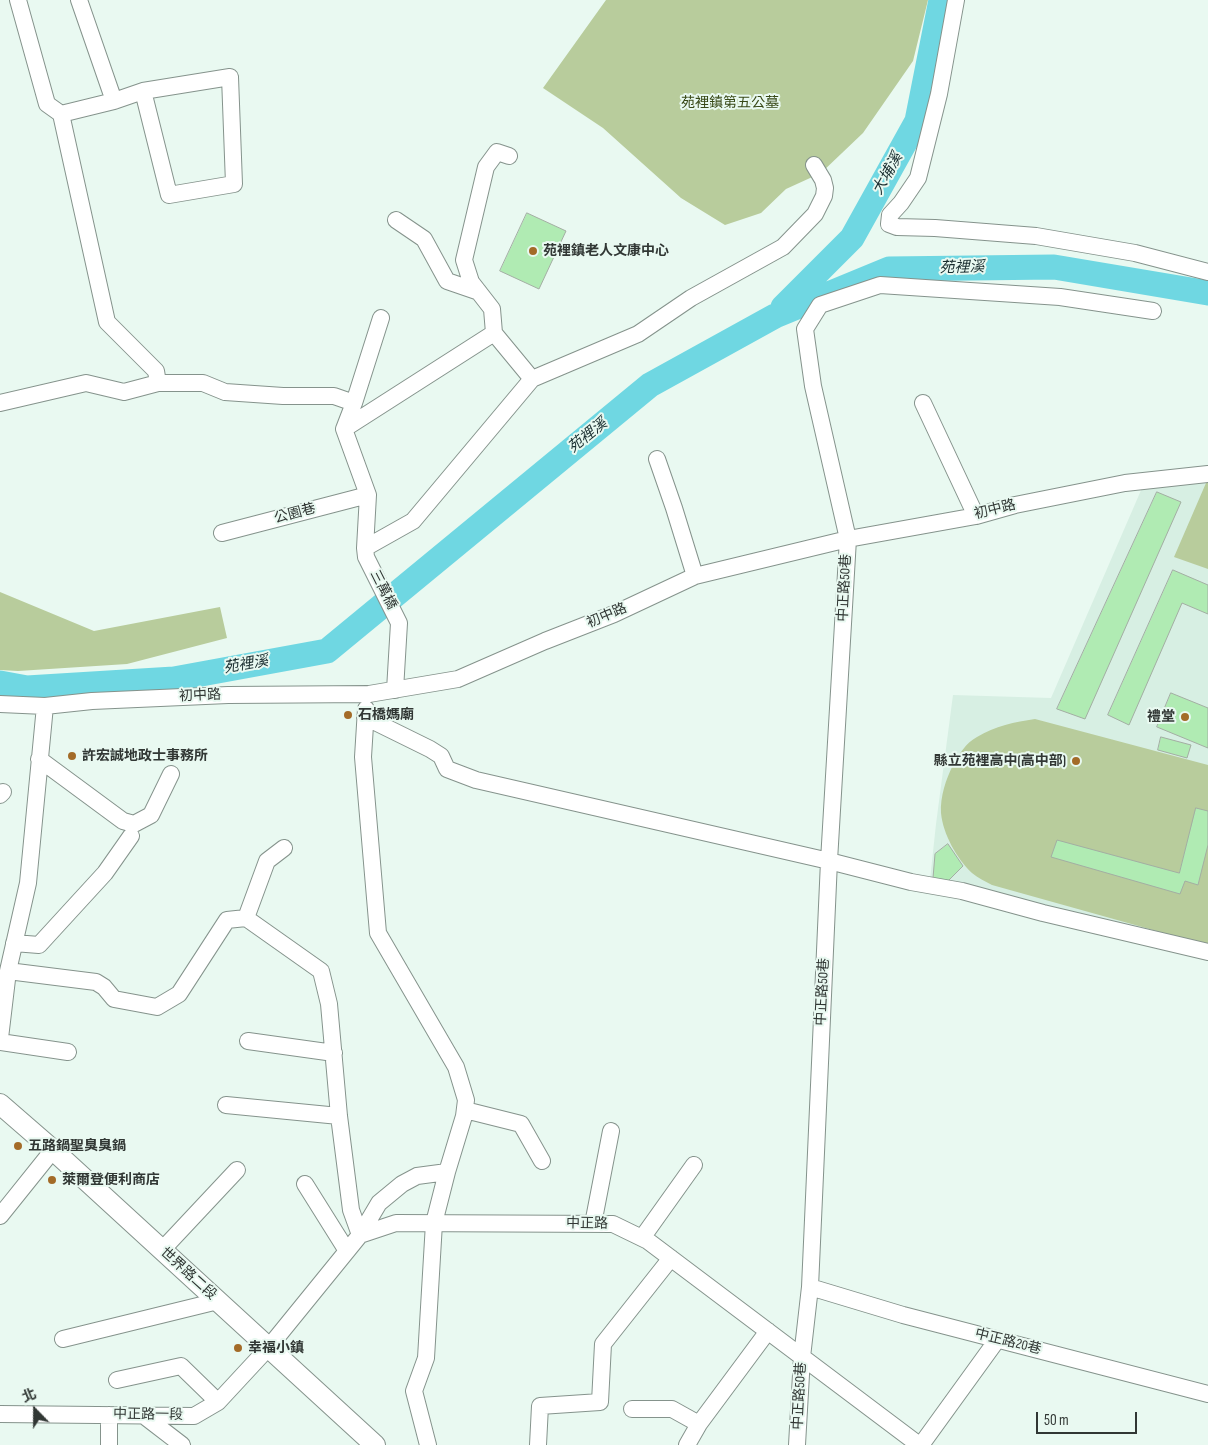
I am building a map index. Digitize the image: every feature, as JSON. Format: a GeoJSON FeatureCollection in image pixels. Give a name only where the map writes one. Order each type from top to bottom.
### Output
{"type":"FeatureCollection","features":[{"type":"Feature","properties":{"kind":"main road","name":"世界路二段"},"geometry":{"type":"LineString","coordinates":[[0,1104],[53,1150],[375,1445]]}},
{"type":"Feature","properties":{"kind":"street"},"geometry":{"type":"LineString","coordinates":[[18,0],[47,104],[61,114],[107,322],[156,371],[158,383]]}},
{"type":"Feature","properties":{"kind":"street"},"geometry":{"type":"LineString","coordinates":[[80,0],[114,101]]}},
{"type":"Feature","properties":{"kind":"street"},"geometry":{"type":"LineString","coordinates":[[956,0],[940,94],[918,178],[901,203],[890,215],[889,224],[897,227],[1036,236],[1135,253],[1208,272]]}},
{"type":"Feature","properties":{"kind":"street"},"geometry":{"type":"LineString","coordinates":[[61,114],[114,101],[143,91],[230,77],[234,184],[169,195],[143,91]]}},
{"type":"Feature","properties":{"kind":"street"},"geometry":{"type":"LineString","coordinates":[[509,156],[497,152],[486,167],[464,260],[471,282],[492,309],[494,333],[532,379]]}},
{"type":"Feature","properties":{"kind":"street"},"geometry":{"type":"LineString","coordinates":[[365,552],[414,520],[532,379],[638,334],[691,298],[783,247],[816,214],[824,196],[823,180],[814,165]]}},
{"type":"Feature","properties":{"kind":"street"},"geometry":{"type":"LineString","coordinates":[[396,220],[424,239],[447,281],[479,292]]}},
{"type":"Feature","properties":{"kind":"street","name":"中正路50巷"},"geometry":{"type":"LineString","coordinates":[[797,1445],[802,1356],[810,1287],[829,861],[848,539],[813,386],[804,329],[820,305],[880,285],[1060,297],[1153,311]]}},
{"type":"Feature","properties":{"kind":"street"},"geometry":{"type":"LineString","coordinates":[[365,552],[368,495],[344,429],[381,318]]}},
{"type":"Feature","properties":{"kind":"street"},"geometry":{"type":"LineString","coordinates":[[344,429],[494,333]]}},
{"type":"Feature","properties":{"kind":"street"},"geometry":{"type":"LineString","coordinates":[[0,403],[86,383],[124,392],[158,383],[204,383],[225,392],[283,396],[334,396],[354,403]]}},
{"type":"Feature","properties":{"kind":"street"},"geometry":{"type":"LineString","coordinates":[[923,403],[976,516]]}},
{"type":"Feature","properties":{"kind":"street"},"geometry":{"type":"LineString","coordinates":[[657,459],[695,576]]}},
{"type":"Feature","properties":{"kind":"street","name":"初中路"},"geometry":{"type":"LineString","coordinates":[[0,704],[45,706],[92,701],[228,695],[369,694],[458,679],[545,641],[614,614],[695,576],[848,539],[976,516],[1015,505],[1125,483],[1208,474]]}},
{"type":"Feature","properties":{"kind":"street","name":"公園巷"},"geometry":{"type":"LineString","coordinates":[[222,533],[368,495]]}},
{"type":"Feature","properties":{"kind":"street","name":"三萬橋"},"geometry":{"type":"LineString","coordinates":[[365,552],[399,623],[395,690]]}},
{"type":"Feature","properties":{"kind":"street"},"geometry":{"type":"LineString","coordinates":[[369,694],[365,717],[363,758],[378,933],[456,1067],[466,1100],[465,1110],[434,1223],[426,1358],[414,1392],[428,1445]]}},
{"type":"Feature","properties":{"kind":"street"},"geometry":{"type":"LineString","coordinates":[[0,1038],[8,971],[28,883],[45,706]]}},
{"type":"Feature","properties":{"kind":"street"},"geometry":{"type":"LineString","coordinates":[[365,717],[430,749],[441,756],[447,768],[476,780],[829,861],[911,882],[962,891],[1043,913],[1208,952]]}},
{"type":"Feature","properties":{"kind":"street"},"geometry":{"type":"LineString","coordinates":[[40,759],[123,821],[134,824],[152,816],[171,774]]}},
{"type":"Feature","properties":{"kind":"street"},"geometry":{"type":"LineString","coordinates":[[14,943],[39,945],[105,873],[131,836]]}},
{"type":"Feature","properties":{"kind":"street"},"geometry":{"type":"LineString","coordinates":[[246,918],[267,861],[284,848]]}},
{"type":"Feature","properties":{"kind":"street"},"geometry":{"type":"LineString","coordinates":[[8,971],[96,982],[104,987],[114,999],[157,1007],[179,994],[226,920],[246,918],[321,971],[328,1004],[334,1053],[350,1210],[360,1235]]}},
{"type":"Feature","properties":{"kind":"street"},"geometry":{"type":"LineString","coordinates":[[248,1041],[334,1053]]}},
{"type":"Feature","properties":{"kind":"street"},"geometry":{"type":"LineString","coordinates":[[0,1042],[68,1052]]}},
{"type":"Feature","properties":{"kind":"street"},"geometry":{"type":"LineString","coordinates":[[226,1105],[339,1116]]}},
{"type":"Feature","properties":{"kind":"street"},"geometry":{"type":"LineString","coordinates":[[465,1110],[521,1124],[542,1161]]}},
{"type":"Feature","properties":{"kind":"street"},"geometry":{"type":"LineString","coordinates":[[594,1224],[611,1131]]}},
{"type":"Feature","properties":{"kind":"street"},"geometry":{"type":"LineString","coordinates":[[0,1216],[53,1150]]}},
{"type":"Feature","properties":{"kind":"street"},"geometry":{"type":"LineString","coordinates":[[642,1238],[694,1165]]}},
{"type":"Feature","properties":{"kind":"street"},"geometry":{"type":"LineString","coordinates":[[162,1250],[237,1170]]}},
{"type":"Feature","properties":{"kind":"street"},"geometry":{"type":"LineString","coordinates":[[269,1347],[360,1235],[379,1203],[402,1184],[417,1176],[447,1172]]}},
{"type":"Feature","properties":{"kind":"street"},"geometry":{"type":"LineString","coordinates":[[305,1184],[347,1251]]}},
{"type":"Feature","properties":{"kind":"street","name":"中正路"},"geometry":{"type":"LineString","coordinates":[[360,1235],[396,1223],[613,1224],[642,1238],[671,1258],[920,1445]]}},
{"type":"Feature","properties":{"kind":"street"},"geometry":{"type":"LineString","coordinates":[[538,1445],[540,1406],[600,1402],[602,1344],[671,1258]]}},
{"type":"Feature","properties":{"kind":"street","name":"中正路20巷"},"geometry":{"type":"LineString","coordinates":[[810,1287],[903,1315],[1208,1394]]}},
{"type":"Feature","properties":{"kind":"street"},"geometry":{"type":"LineString","coordinates":[[63,1339],[218,1301]]}},
{"type":"Feature","properties":{"kind":"street"},"geometry":{"type":"LineString","coordinates":[[687,1445],[700,1424],[768,1331]]}},
{"type":"Feature","properties":{"kind":"street"},"geometry":{"type":"LineString","coordinates":[[920,1445],[998,1340]]}},
{"type":"Feature","properties":{"kind":"street","name":"中正路一段"},"geometry":{"type":"LineString","coordinates":[[0,1414],[194,1416],[218,1402],[269,1347]]}},
{"type":"Feature","properties":{"kind":"street"},"geometry":{"type":"LineString","coordinates":[[117,1380],[181,1366],[218,1402]]}},
{"type":"Feature","properties":{"kind":"street"},"geometry":{"type":"LineString","coordinates":[[632,1409],[672,1409],[700,1424]]}},
{"type":"Feature","properties":{"kind":"street"},"geometry":{"type":"LineString","coordinates":[[109,1415],[109,1445]]}},
{"type":"Feature","properties":{"kind":"street"},"geometry":{"type":"LineString","coordinates":[[142,1415],[182,1445]]}},
{"type":"Feature","properties":{"kind":"shaded area","name":"縣立苑裡高中(高中部)"},"geometry":{"type":"Polygon","coordinates":[[[1208,478],[1208,948],[930,880],[953,695],[1051,698],[1142,488],[1208,478]]]}},
{"type":"Feature","properties":{"kind":"green space","name":"苑裡鎮第五公墓"},"geometry":{"type":"Polygon","coordinates":[[[606,0],[928,0],[913,61],[863,133],[821,173],[786,189],[761,213],[725,225],[681,198],[603,128],[543,88],[606,0]]]}},
{"type":"Feature","properties":{"kind":"green space"},"geometry":{"type":"Polygon","coordinates":[[[1206,483],[1208,483],[1208,569],[1174,557],[1206,483]]]}},
{"type":"Feature","properties":{"kind":"green space"},"geometry":{"type":"Polygon","coordinates":[[[0,592],[94,631],[220,607],[227,638],[127,664],[18,671],[0,670],[0,592]]]}},
{"type":"Feature","properties":{"kind":"green space"},"geometry":{"type":"Polygon","coordinates":[[[1035,719],[1208,765],[1208,944],[992,885],[972,873],[961,861],[948,838],[941,813],[944,788],[953,765],[969,742],[977,737],[1005,725],[1035,719]]]}},
{"type":"Feature","properties":{"kind":"building","name":"苑裡鎮老人文康中心"},"geometry":{"type":"Polygon","coordinates":[[[527,213],[566,231],[539,289],[500,271],[527,213]]]}},
{"type":"Feature","properties":{"kind":"building"},"geometry":{"type":"Polygon","coordinates":[[[1157,492],[1181,502],[1085,719],[1057,709],[1157,492]]]}},
{"type":"Feature","properties":{"kind":"building"},"geometry":{"type":"Polygon","coordinates":[[[1173,570],[1208,585],[1208,614],[1182,603],[1129,725],[1108,715],[1173,570]]]}},
{"type":"Feature","properties":{"kind":"building","name":"禮堂"},"geometry":{"type":"Polygon","coordinates":[[[1171,693],[1208,708],[1208,748],[1157,727],[1171,693]]]}},
{"type":"Feature","properties":{"kind":"building"},"geometry":{"type":"Polygon","coordinates":[[[1161,737],[1191,745],[1187,758],[1158,750],[1161,737]]]}},
{"type":"Feature","properties":{"kind":"building"},"geometry":{"type":"Polygon","coordinates":[[[1196,808],[1208,811],[1208,845],[1198,885],[1185,881],[1180,894],[1051,857],[1057,840],[1179,873],[1196,808]]]}},
{"type":"Feature","properties":{"kind":"building"},"geometry":{"type":"Polygon","coordinates":[[[948,844],[963,866],[948,881],[933,878],[935,854],[948,844]]]}},
{"type":"Feature","properties":{"kind":"waterway","name":"大埔溪"},"geometry":{"type":"LineString","coordinates":[[783,307],[852,238],[917,121],[941,0]]}},
{"type":"Feature","properties":{"kind":"waterway","name":"苑裡溪"},"geometry":{"type":"LineString","coordinates":[[0,683],[27,688],[174,679],[327,651],[650,385],[775,316],[889,269],[1054,267],[1208,293]]}},
{"type":"Feature","properties":{"kind":"place","name":"苑裡鎮老人文康中心"},"geometry":{"type":"Point","coordinates":[533,251]}},
{"type":"Feature","properties":{"kind":"place","name":"石橋媽廟"},"geometry":{"type":"Point","coordinates":[348,715]}},
{"type":"Feature","properties":{"kind":"place","name":"禮堂"},"geometry":{"type":"Point","coordinates":[1185,717]}},
{"type":"Feature","properties":{"kind":"place","name":"許宏誠地政士事務所"},"geometry":{"type":"Point","coordinates":[72,756]}},
{"type":"Feature","properties":{"kind":"place","name":"縣立苑裡高中(高中部)"},"geometry":{"type":"Point","coordinates":[1076,761]}},
{"type":"Feature","properties":{"kind":"place","name":"五路鍋聖臭臭鍋"},"geometry":{"type":"Point","coordinates":[18,1146]}},
{"type":"Feature","properties":{"kind":"place","name":"萊爾登便利商店"},"geometry":{"type":"Point","coordinates":[52,1180]}},
{"type":"Feature","properties":{"kind":"place","name":"幸福小鎮"},"geometry":{"type":"Point","coordinates":[238,1348]}}]}
